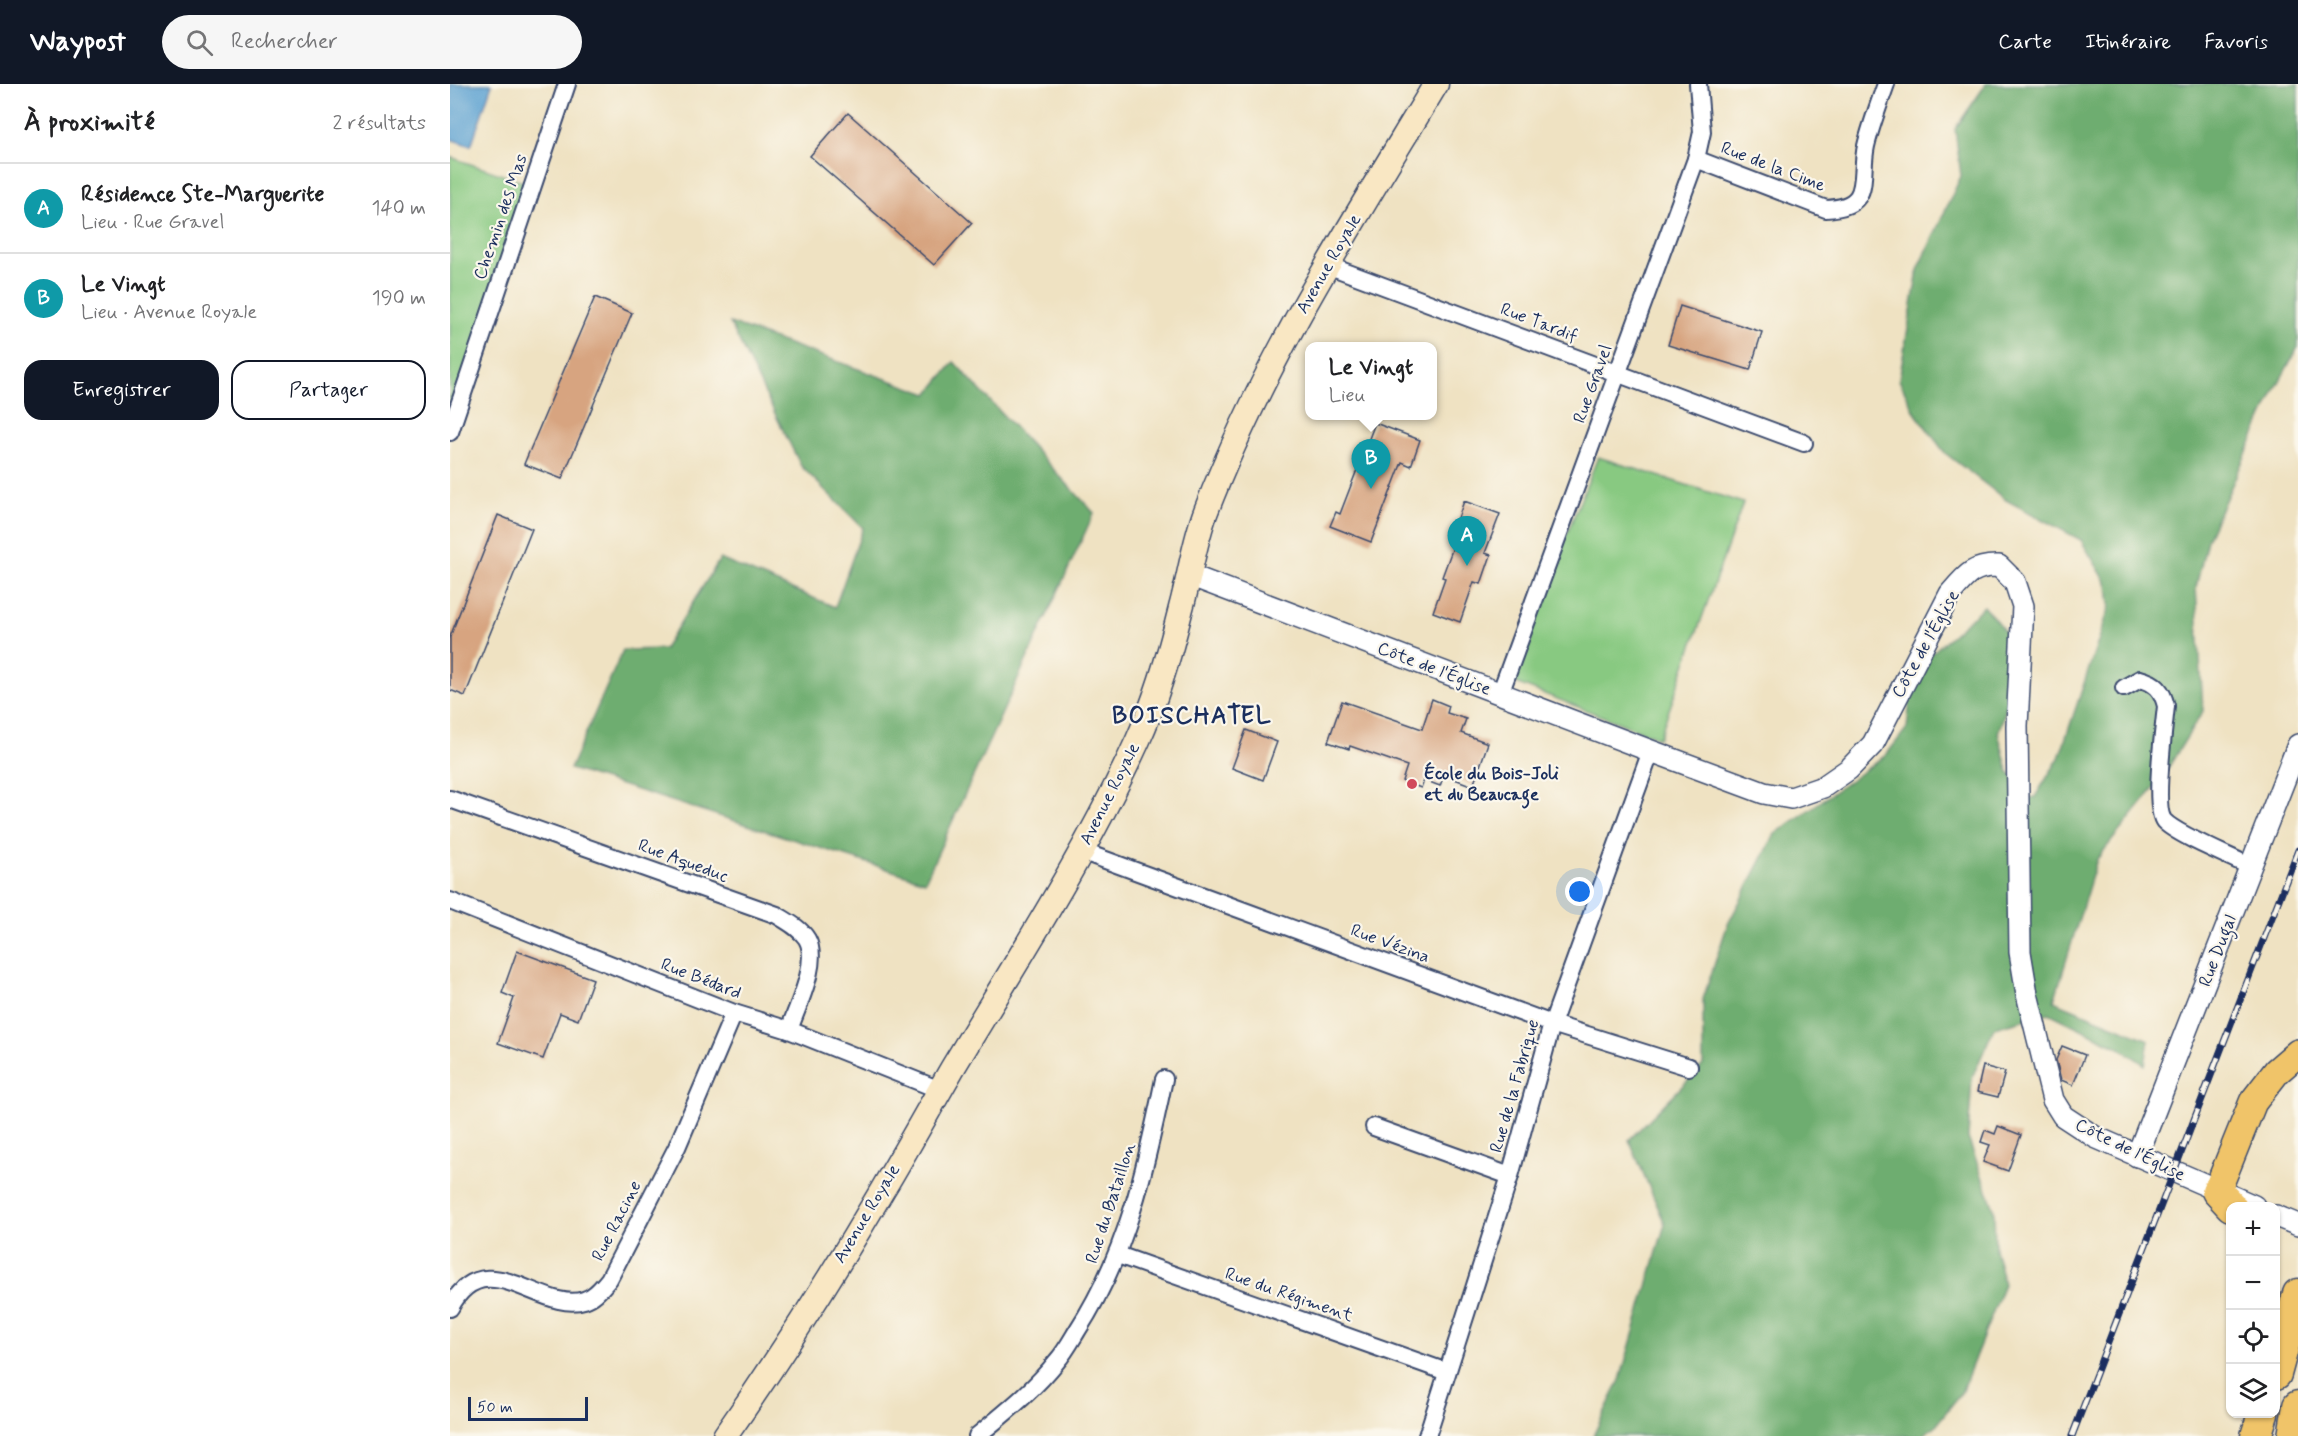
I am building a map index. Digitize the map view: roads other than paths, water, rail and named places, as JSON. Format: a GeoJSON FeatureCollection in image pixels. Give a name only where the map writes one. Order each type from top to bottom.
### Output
{"type":"FeatureCollection","features":[{"type":"Feature","properties":{"kind":"highway"},"geometry":{"type":"LineString","coordinates":[[2224,1199],[2253,1102],[2277,1071],[2298,1053]]}},
{"type":"Feature","properties":{"kind":"highway"},"geometry":{"type":"LineString","coordinates":[[2279,1364],[2298,1294]]}},
{"type":"Feature","properties":{"kind":"highway"},"geometry":{"type":"LineString","coordinates":[[2293,1436],[2298,1406]]}},
{"type":"Feature","properties":{"kind":"highway"},"geometry":{"type":"LineString","coordinates":[[2254,1436],[2257,1418]]}},
{"type":"Feature","properties":{"kind":"highway"},"geometry":{"type":"LineString","coordinates":[[2254,1436],[2261,1418]]}},
{"type":"Feature","properties":{"kind":"main road","name":"Avenue Royale"},"geometry":{"type":"LineString","coordinates":[[725,1436],[791,1338],[881,1193],[1081,851],[1138,738],[1159,686],[1204,516],[1236,439],[1285,341],[1436,84]]}},
{"type":"Feature","properties":{"kind":"street","name":"Chemin des Mas"},"geometry":{"type":"LineString","coordinates":[[450,432],[567,84]]}},
{"type":"Feature","properties":{"kind":"street","name":"Rue Gravel"},"geometry":{"type":"LineString","coordinates":[[1500,694],[1696,159],[1702,132],[1698,84]]}},
{"type":"Feature","properties":{"kind":"street","name":"Rue de la Cime"},"geometry":{"type":"LineString","coordinates":[[1696,159],[1826,209],[1842,208],[1857,199],[1865,182],[1866,148],[1886,84]]}},
{"type":"Feature","properties":{"kind":"street","name":"Rue Tardif"},"geometry":{"type":"LineString","coordinates":[[1328,265],[1804,443]]}},
{"type":"Feature","properties":{"kind":"street","name":"Côte de l'Église"},"geometry":{"type":"LineString","coordinates":[[1189,575],[1651,751],[1773,795],[1791,798],[1822,787],[1850,769],[1873,744],[1950,594],[1965,576],[1983,566],[1999,566],[2015,582],[2023,606],[2017,726],[2020,952],[2027,994],[2054,1100],[2063,1116],[2095,1137],[2224,1199]]}},
{"type":"Feature","properties":{"kind":"street"},"geometry":{"type":"LineString","coordinates":[[2124,688],[2140,679],[2153,683],[2163,693],[2166,706],[2158,803],[2163,820],[2178,832],[2251,867]]}},
{"type":"Feature","properties":{"kind":"street","name":"Rue Dugal"},"geometry":{"type":"LineString","coordinates":[[2137,1156],[2298,745]]}},
{"type":"Feature","properties":{"kind":"street","name":"Rue de la Fabrique"},"geometry":{"type":"LineString","coordinates":[[1427,1436],[1510,1176],[1552,1024],[1651,751]]}},
{"type":"Feature","properties":{"kind":"street","name":"Rue Aqueduc"},"geometry":{"type":"LineString","coordinates":[[450,798],[777,915],[796,927],[807,940],[811,968],[789,1030]]}},
{"type":"Feature","properties":{"kind":"street","name":"Rue Vézina"},"geometry":{"type":"LineString","coordinates":[[1081,851],[1552,1024],[1689,1067]]}},
{"type":"Feature","properties":{"kind":"street","name":"Rue Bédard"},"geometry":{"type":"LineString","coordinates":[[450,901],[734,1013],[789,1030],[940,1090]]}},
{"type":"Feature","properties":{"kind":"street","name":"Rue Racine"},"geometry":{"type":"LineString","coordinates":[[450,1308],[456,1297],[468,1285],[483,1279],[505,1280],[575,1302],[586,1300],[597,1293],[609,1279],[677,1147],[734,1013]]}},
{"type":"Feature","properties":{"kind":"street","name":"Rue du Bataillon"},"geometry":{"type":"LineString","coordinates":[[977,1436],[1029,1393],[1059,1360],[1094,1305],[1118,1256],[1149,1155],[1164,1078]]}},
{"type":"Feature","properties":{"kind":"street"},"geometry":{"type":"LineString","coordinates":[[1374,1127],[1510,1176]]}},
{"type":"Feature","properties":{"kind":"street"},"geometry":{"type":"LineString","coordinates":[[2280,1218],[2298,1225]]}},
{"type":"Feature","properties":{"kind":"street","name":"Rue du Régiment"},"geometry":{"type":"LineString","coordinates":[[1118,1256],[1447,1372]]}},
{"type":"Feature","properties":{"kind":"water"},"geometry":{"type":"Polygon","coordinates":[[[450,84],[492,84],[471,146],[450,139],[450,84]]]}},
{"type":"Feature","properties":{"kind":"railway"},"geometry":{"type":"LineString","coordinates":[[2072,1436],[2298,850]]}},
{"type":"Feature","properties":{"kind":"place","name":"Le Vingt"},"geometry":{"type":"Point","coordinates":[1371,489]}},
{"type":"Feature","properties":{"kind":"place","name":"Résidence Ste-Marguerite"},"geometry":{"type":"Point","coordinates":[1467,566]}},
{"type":"Feature","properties":{"kind":"place","name":"École du Bois-Joli et du Beaucage"},"geometry":{"type":"Point","coordinates":[1412,784]}},
{"type":"Feature","properties":{"kind":"district","name":"BOISCHATEL"},"geometry":{"type":"Point","coordinates":[1192,716]}}]}
